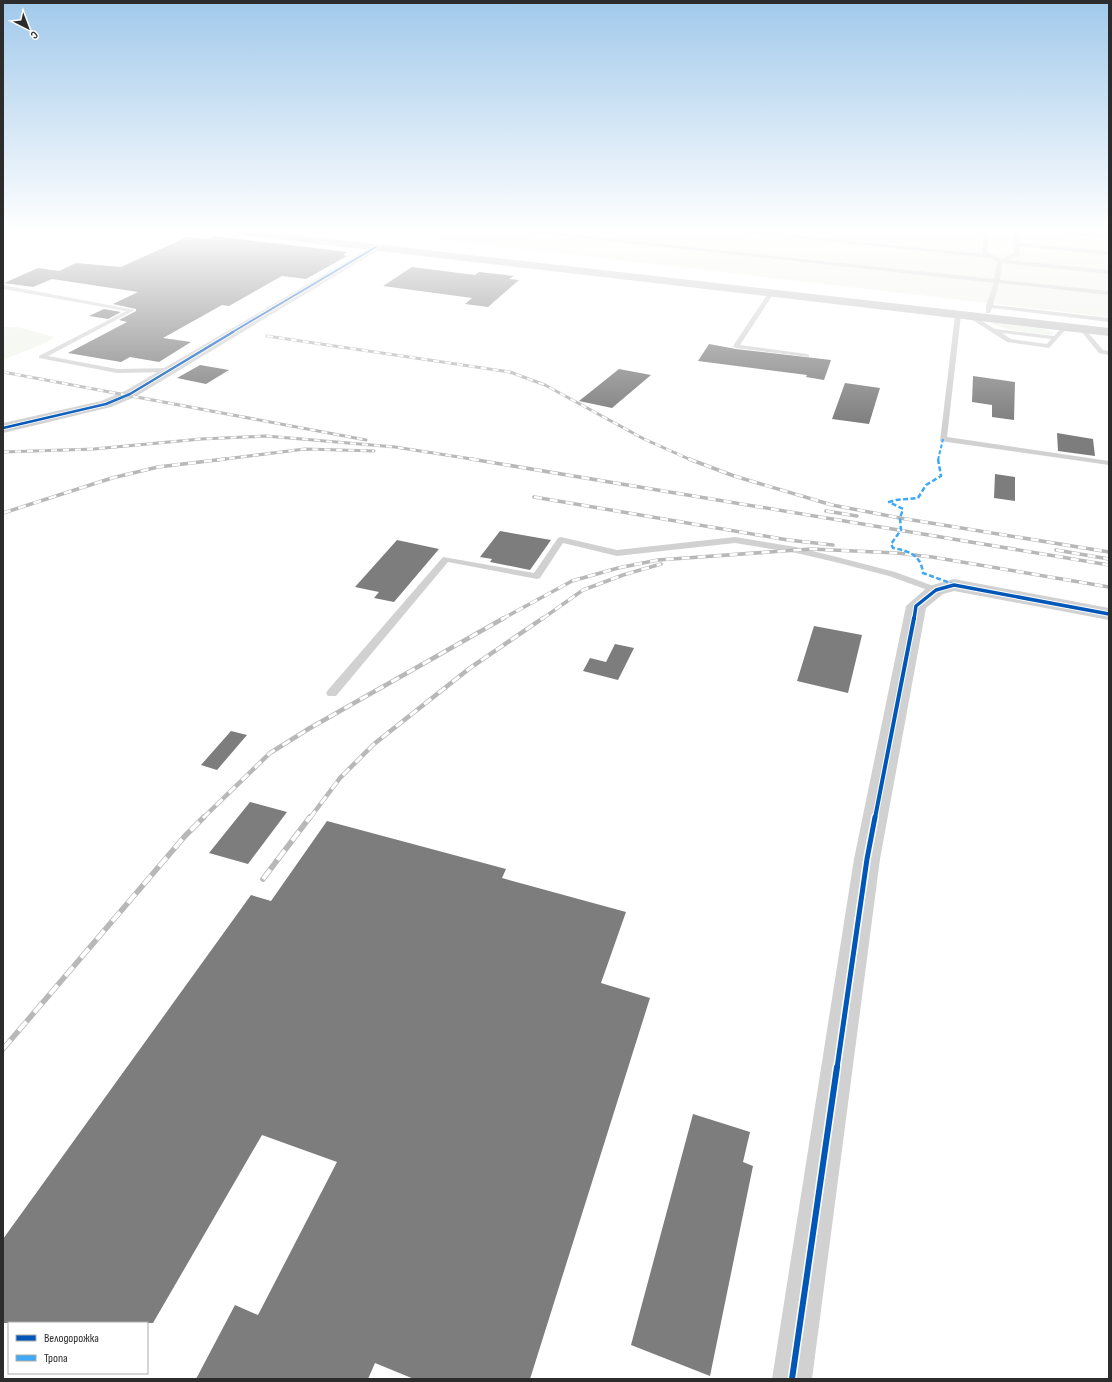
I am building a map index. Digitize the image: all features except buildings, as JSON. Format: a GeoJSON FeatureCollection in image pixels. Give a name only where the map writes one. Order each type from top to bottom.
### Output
{"type":"FeatureCollection","features":[{"type":"Feature","properties":{"kind":"main road"},"geometry":{"type":"LineString","coordinates":[[801,296],[1109,332]]}},
{"type":"Feature","properties":{"kind":"street"},"geometry":{"type":"LineString","coordinates":[[3,428],[106,404],[130,394],[294,296]]}},
{"type":"Feature","properties":{"kind":"street"},"geometry":{"type":"LineString","coordinates":[[792,1379],[867,859],[916,606],[936,590],[954,585],[1109,614]]}},
{"type":"Feature","properties":{"kind":"lane"},"geometry":{"type":"LineString","coordinates":[[56,296],[132,310],[41,357],[117,371],[171,370]]}},
{"type":"Feature","properties":{"kind":"lane"},"geometry":{"type":"LineString","coordinates":[[769,296],[736,346],[808,356]]}},
{"type":"Feature","properties":{"kind":"lane"},"geometry":{"type":"LineString","coordinates":[[986,318],[992,296]]}},
{"type":"Feature","properties":{"kind":"lane"},"geometry":{"type":"LineString","coordinates":[[989,306],[1109,320]]}},
{"type":"Feature","properties":{"kind":"lane"},"geometry":{"type":"LineString","coordinates":[[958,315],[943,439],[1109,463]]}},
{"type":"Feature","properties":{"kind":"lane"},"geometry":{"type":"LineString","coordinates":[[970,316],[996,333],[1055,340],[1065,327]]}},
{"type":"Feature","properties":{"kind":"lane"},"geometry":{"type":"LineString","coordinates":[[1082,329],[1101,352],[1109,353]]}},
{"type":"Feature","properties":{"kind":"lane"},"geometry":{"type":"LineString","coordinates":[[332,693],[446,559],[536,576],[561,540],[617,553],[735,540],[796,550],[837,560],[892,574],[936,590]]}},
{"type":"Feature","properties":{"kind":"shaded area"},"geometry":{"type":"Polygon","coordinates":[[[932,296],[1109,296],[1109,317],[932,296]]]}},
{"type":"Feature","properties":{"kind":"shaded area"},"geometry":{"type":"Polygon","coordinates":[[[994,323],[1045,329],[1054,333],[1051,335],[1011,330],[991,324],[994,323]]]}},
{"type":"Feature","properties":{"kind":"shaded area"},"geometry":{"type":"Polygon","coordinates":[[[3,327],[17,327],[54,337],[3,360],[3,327]]]}},
{"type":"Feature","properties":{"kind":"railway"},"geometry":{"type":"LineString","coordinates":[[267,336],[510,372],[545,385],[644,439],[691,460]]}},
{"type":"Feature","properties":{"kind":"railway"},"geometry":{"type":"LineString","coordinates":[[3,372],[366,440]]}},
{"type":"Feature","properties":{"kind":"railway"},"geometry":{"type":"LineString","coordinates":[[3,452],[94,449],[201,439],[266,436],[395,447],[478,460]]}},
{"type":"Feature","properties":{"kind":"railway"},"geometry":{"type":"LineString","coordinates":[[225,459],[305,449],[374,451]]}},
{"type":"Feature","properties":{"kind":"railway"},"geometry":{"type":"LineString","coordinates":[[3,513],[112,478],[158,467],[225,459]]}},
{"type":"Feature","properties":{"kind":"railway"},"geometry":{"type":"LineString","coordinates":[[217,460],[225,459]]}},
{"type":"Feature","properties":{"kind":"railway"},"geometry":{"type":"LineString","coordinates":[[471,459],[1109,565]]}},
{"type":"Feature","properties":{"kind":"railway"},"geometry":{"type":"LineString","coordinates":[[689,459],[734,476],[832,505],[900,518],[1109,552]]}},
{"type":"Feature","properties":{"kind":"railway"},"geometry":{"type":"LineString","coordinates":[[534,497],[788,540],[833,545]]}},
{"type":"Feature","properties":{"kind":"railway"},"geometry":{"type":"LineString","coordinates":[[826,511],[857,516]]}},
{"type":"Feature","properties":{"kind":"railway"},"geometry":{"type":"LineString","coordinates":[[502,619],[572,581],[618,568],[658,560],[811,549],[897,553],[932,557],[1109,587]]}},
{"type":"Feature","properties":{"kind":"railway"},"geometry":{"type":"LineString","coordinates":[[1056,550],[1109,559]]}},
{"type":"Feature","properties":{"kind":"railway"},"geometry":{"type":"LineString","coordinates":[[542,619],[583,590],[623,575],[661,564]]}},
{"type":"Feature","properties":{"kind":"railway"},"geometry":{"type":"LineString","coordinates":[[203,818],[270,753],[310,728],[504,618]]}},
{"type":"Feature","properties":{"kind":"railway"},"geometry":{"type":"LineString","coordinates":[[310,818],[340,778],[374,744],[470,668],[543,618]]}},
{"type":"Feature","properties":{"kind":"railway"},"geometry":{"type":"LineString","coordinates":[[263,879],[310,817]]}},
{"type":"Feature","properties":{"kind":"railway"},"geometry":{"type":"LineString","coordinates":[[3,1049],[185,836],[203,818]]}},
{"type":"Feature","properties":{"kind":"marked path"},"geometry":{"type":"LineString","coordinates":[[943,439],[938,458],[938,467],[941,476],[926,485],[918,498],[892,500],[889,502],[903,509],[900,518],[901,530],[891,544],[893,548],[905,550],[914,554],[920,562],[923,573],[953,584]]}},
{"type":"Feature","properties":{"kind":"cycle path"},"geometry":{"type":"LineString","coordinates":[[3,428],[106,404],[130,394],[293,296]]}},
{"type":"Feature","properties":{"kind":"cycle path"},"geometry":{"type":"LineString","coordinates":[[792,1379],[867,859],[916,606],[936,590],[954,585],[1109,614]]}}]}
